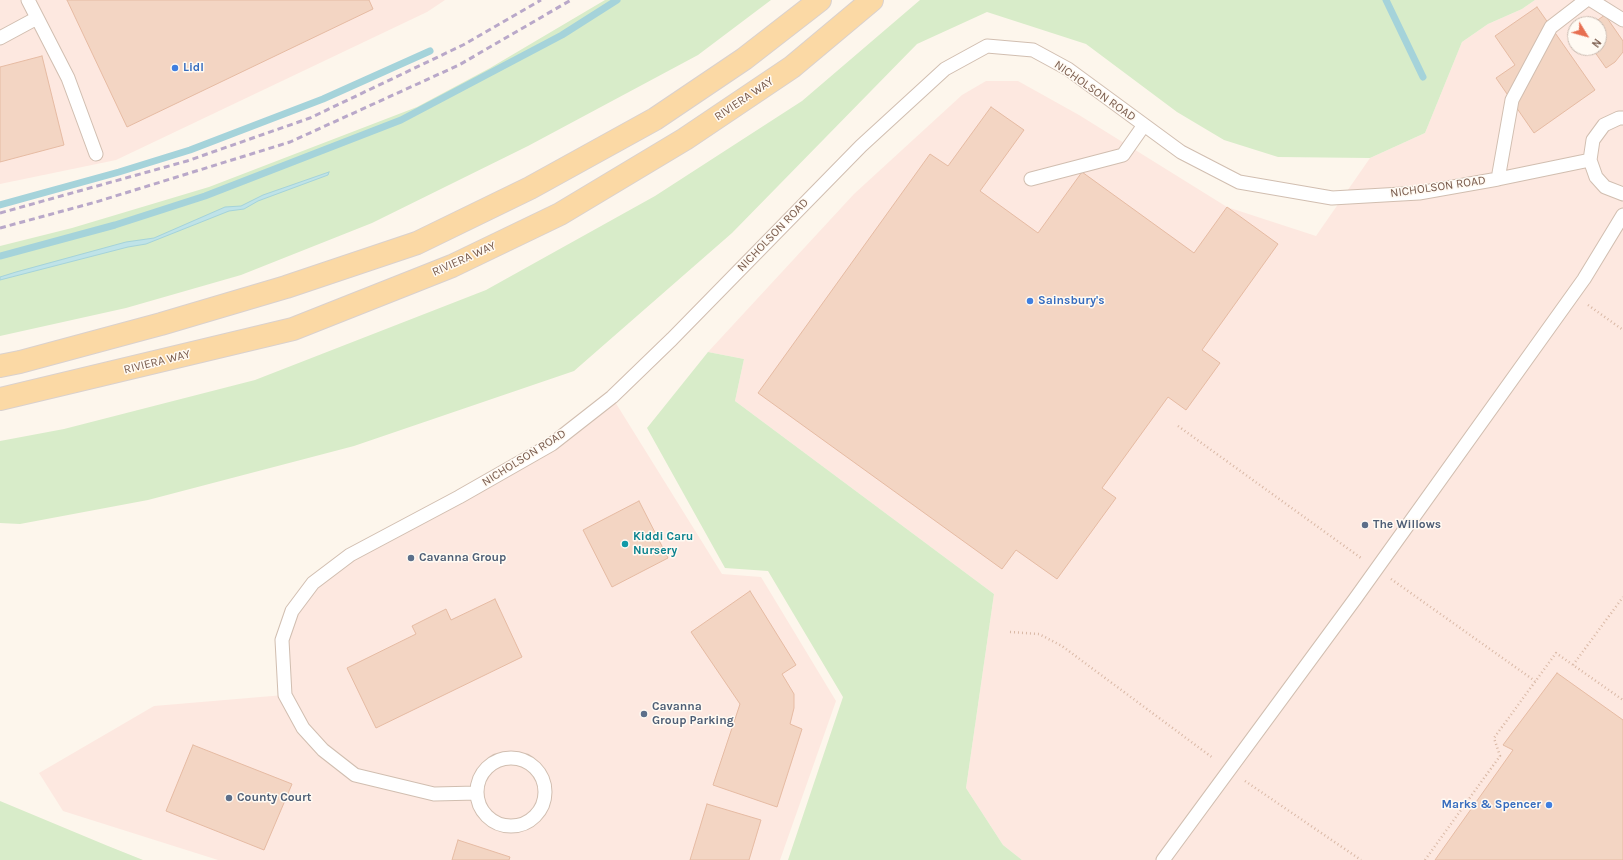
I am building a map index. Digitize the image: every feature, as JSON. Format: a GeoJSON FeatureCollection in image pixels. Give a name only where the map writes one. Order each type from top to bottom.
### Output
{"type":"FeatureCollection","features":[{"type":"Feature","properties":{"kind":"main road"},"geometry":{"type":"LineString","coordinates":[[0,366],[169,322],[286,287],[417,243],[530,188],[655,119],[744,59],[820,0]]}},
{"type":"Feature","properties":{"kind":"main road","name":"RIVIERA WAY"},"geometry":{"type":"LineString","coordinates":[[0,400],[293,329],[452,266],[560,214],[685,139],[792,67],[872,0]]}},
{"type":"Feature","properties":{"kind":"lane"},"geometry":{"type":"LineString","coordinates":[[28,0],[68,78],[96,154]]}},
{"type":"Feature","properties":{"kind":"lane"},"geometry":{"type":"LineString","coordinates":[[1498,179],[1512,100],[1551,27],[1586,0]]}},
{"type":"Feature","properties":{"kind":"lane"},"geometry":{"type":"LineString","coordinates":[[1590,0],[1623,20]]}},
{"type":"Feature","properties":{"kind":"lane"},"geometry":{"type":"LineString","coordinates":[[0,38],[37,18]]}},
{"type":"Feature","properties":{"kind":"lane","name":"NICHOLSON ROAD"},"geometry":{"type":"LineString","coordinates":[[477,793],[434,794],[355,774],[323,750],[303,728],[284,695],[282,640],[292,612],[313,583],[350,555],[459,497],[552,444],[612,397],[672,339],[860,146],[945,69],[987,46],[1032,50],[1068,69],[1181,152],[1239,182],[1332,198],[1419,193],[1498,179],[1590,160]]}},
{"type":"Feature","properties":{"kind":"lane"},"geometry":{"type":"LineString","coordinates":[[1623,118],[1619,118],[1604,125],[1593,140],[1590,151],[1590,160],[1596,177],[1606,187],[1623,194]]}},
{"type":"Feature","properties":{"kind":"lane"},"geometry":{"type":"LineString","coordinates":[[1030,179],[1124,155],[1144,126]]}},
{"type":"Feature","properties":{"kind":"lane"},"geometry":{"type":"LineString","coordinates":[[1163,860],[1573,294],[1623,215]]}},
{"type":"Feature","properties":{"kind":"lane"},"geometry":{"type":"LineString","coordinates":[[506,758],[518,758],[529,763],[539,772],[544,782],[544,799],[538,813],[524,823],[512,826],[502,825],[491,820],[482,811],[477,793],[481,774],[489,765],[506,758]]}},
{"type":"Feature","properties":{"kind":"path"},"geometry":{"type":"LineString","coordinates":[[1573,294],[1623,330]]}},
{"type":"Feature","properties":{"kind":"path"},"geometry":{"type":"LineString","coordinates":[[1178,426],[1535,681]]}},
{"type":"Feature","properties":{"kind":"path"},"geometry":{"type":"LineString","coordinates":[[1572,665],[1623,597]]}},
{"type":"Feature","properties":{"kind":"path"},"geometry":{"type":"LineString","coordinates":[[1010,632],[1039,634],[1062,646],[1229,770],[1360,860]]}},
{"type":"Feature","properties":{"kind":"path"},"geometry":{"type":"LineString","coordinates":[[1425,860],[1500,756],[1494,738],[1556,653],[1623,700]]}},
{"type":"Feature","properties":{"kind":"shaded area"},"geometry":{"type":"Polygon","coordinates":[[[0,0],[445,0],[427,12],[116,160],[0,184],[0,0]]]}},
{"type":"Feature","properties":{"kind":"shaded area","name":"The Willows"},"geometry":{"type":"Polygon","coordinates":[[[1535,0],[1623,0],[1623,860],[1022,860],[1003,845],[966,788],[994,594],[735,401],[744,359],[708,352],[854,194],[962,95],[986,81],[1018,81],[1079,115],[1227,207],[1316,236],[1370,158],[1425,133],[1462,42],[1488,24],[1522,9],[1535,0]]]}},
{"type":"Feature","properties":{"kind":"shaded area"},"geometry":{"type":"Polygon","coordinates":[[[612,397],[722,574],[761,577],[836,701],[780,860],[218,860],[63,811],[39,773],[154,706],[284,695],[282,640],[313,583],[552,444],[612,397]]]}},
{"type":"Feature","properties":{"kind":"green space"},"geometry":{"type":"Polygon","coordinates":[[[605,0],[771,0],[698,55],[528,146],[372,223],[241,275],[126,308],[0,336],[0,246],[72,228],[209,187],[417,107],[490,68],[605,0]]]}},
{"type":"Feature","properties":{"kind":"green space"},"geometry":{"type":"Polygon","coordinates":[[[920,0],[1535,0],[1522,9],[1488,24],[1462,42],[1425,133],[1370,158],[1278,157],[1224,140],[1177,112],[1086,44],[987,12],[917,44],[732,233],[574,371],[354,446],[148,500],[20,524],[0,523],[0,441],[64,429],[255,380],[486,290],[655,196],[802,101],[920,0]]]}},
{"type":"Feature","properties":{"kind":"green space"},"geometry":{"type":"Polygon","coordinates":[[[708,352],[744,359],[735,401],[994,594],[966,788],[1003,845],[1022,860],[788,860],[843,697],[768,571],[725,568],[647,428],[708,352]]]}},
{"type":"Feature","properties":{"kind":"green space"},"geometry":{"type":"Polygon","coordinates":[[[0,801],[108,846],[143,860],[0,860],[0,801]]]}},
{"type":"Feature","properties":{"kind":"water"},"geometry":{"type":"Polygon","coordinates":[[[329,172],[328,175],[258,201],[244,209],[229,211],[146,244],[128,247],[0,280],[0,277],[16,272],[126,242],[154,238],[225,207],[241,206],[263,195],[329,172]]]}},
{"type":"Feature","properties":{"kind":"building","name":"Lidl"},"geometry":{"type":"Polygon","coordinates":[[[67,0],[369,0],[373,9],[127,127],[67,0]]]}},
{"type":"Feature","properties":{"kind":"building"},"geometry":{"type":"Polygon","coordinates":[[[1537,7],[1567,50],[1567,56],[1571,56],[1595,90],[1534,133],[1496,78],[1515,65],[1495,36],[1537,7]]]}},
{"type":"Feature","properties":{"kind":"building"},"geometry":{"type":"Polygon","coordinates":[[[1607,18],[1623,41],[1623,52],[1615,62],[1606,68],[1598,56],[1607,56],[1607,18]]]}},
{"type":"Feature","properties":{"kind":"building"},"geometry":{"type":"Polygon","coordinates":[[[42,56],[64,145],[0,162],[0,67],[42,56]]]}},
{"type":"Feature","properties":{"kind":"building","name":"Sainsbury's"},"geometry":{"type":"Polygon","coordinates":[[[991,107],[1024,130],[980,191],[1038,233],[1082,172],[1194,253],[1227,207],[1278,244],[1202,350],[1220,363],[1186,410],[1168,397],[1102,488],[1116,498],[1057,579],[1016,550],[1002,569],[758,393],[930,154],[948,166],[991,107]]]}},
{"type":"Feature","properties":{"kind":"building","name":"Kiddi Caru Nursery"},"geometry":{"type":"Polygon","coordinates":[[[639,501],[668,558],[612,587],[583,530],[639,501]]]}},
{"type":"Feature","properties":{"kind":"building"},"geometry":{"type":"Polygon","coordinates":[[[750,591],[796,665],[782,674],[794,694],[794,708],[790,724],[802,729],[777,807],[713,785],[740,704],[691,632],[750,591]]]}},
{"type":"Feature","properties":{"kind":"building"},"geometry":{"type":"Polygon","coordinates":[[[495,599],[522,657],[376,728],[347,668],[416,634],[412,626],[446,609],[451,620],[495,599]]]}},
{"type":"Feature","properties":{"kind":"building","name":"Marks & Spencer"},"geometry":{"type":"Polygon","coordinates":[[[1557,673],[1623,720],[1623,860],[1435,860],[1513,750],[1503,745],[1557,673]]]}},
{"type":"Feature","properties":{"kind":"building","name":"County Court"},"geometry":{"type":"Polygon","coordinates":[[[193,745],[292,784],[264,850],[166,811],[193,745]]]}},
{"type":"Feature","properties":{"kind":"building"},"geometry":{"type":"Polygon","coordinates":[[[707,804],[761,820],[749,860],[690,860],[707,804]]]}},
{"type":"Feature","properties":{"kind":"building"},"geometry":{"type":"Polygon","coordinates":[[[458,840],[510,857],[509,860],[452,860],[458,840]]]}},
{"type":"Feature","properties":{"kind":"waterway"},"geometry":{"type":"LineString","coordinates":[[0,256],[115,225],[205,196],[401,120],[562,35],[617,0]]}},
{"type":"Feature","properties":{"kind":"waterway"},"geometry":{"type":"LineString","coordinates":[[1386,0],[1423,77]]}},
{"type":"Feature","properties":{"kind":"waterway"},"geometry":{"type":"LineString","coordinates":[[0,205],[119,172],[190,150],[323,99],[430,51]]}},
{"type":"Feature","properties":{"kind":"railway"},"geometry":{"type":"LineString","coordinates":[[0,213],[187,161],[310,118],[463,45],[541,0]]}},
{"type":"Feature","properties":{"kind":"railway"},"geometry":{"type":"LineString","coordinates":[[0,228],[96,202],[290,142],[459,65],[571,0]]}},
{"type":"Feature","properties":{"kind":"place","name":"Lidl"},"geometry":{"type":"Point","coordinates":[175,68]}},
{"type":"Feature","properties":{"kind":"place","name":"Sainsbury's"},"geometry":{"type":"Point","coordinates":[1030,301]}},
{"type":"Feature","properties":{"kind":"place","name":"The Willows"},"geometry":{"type":"Point","coordinates":[1365,525]}},
{"type":"Feature","properties":{"kind":"place","name":"Kiddi Caru Nursery"},"geometry":{"type":"Point","coordinates":[625,544]}},
{"type":"Feature","properties":{"kind":"place","name":"Cavanna Group"},"geometry":{"type":"Point","coordinates":[411,558]}},
{"type":"Feature","properties":{"kind":"place","name":"Cavanna Group Parking"},"geometry":{"type":"Point","coordinates":[644,714]}},
{"type":"Feature","properties":{"kind":"place","name":"County Court"},"geometry":{"type":"Point","coordinates":[229,798]}},
{"type":"Feature","properties":{"kind":"place","name":"Marks & Spencer"},"geometry":{"type":"Point","coordinates":[1549,805]}}]}
